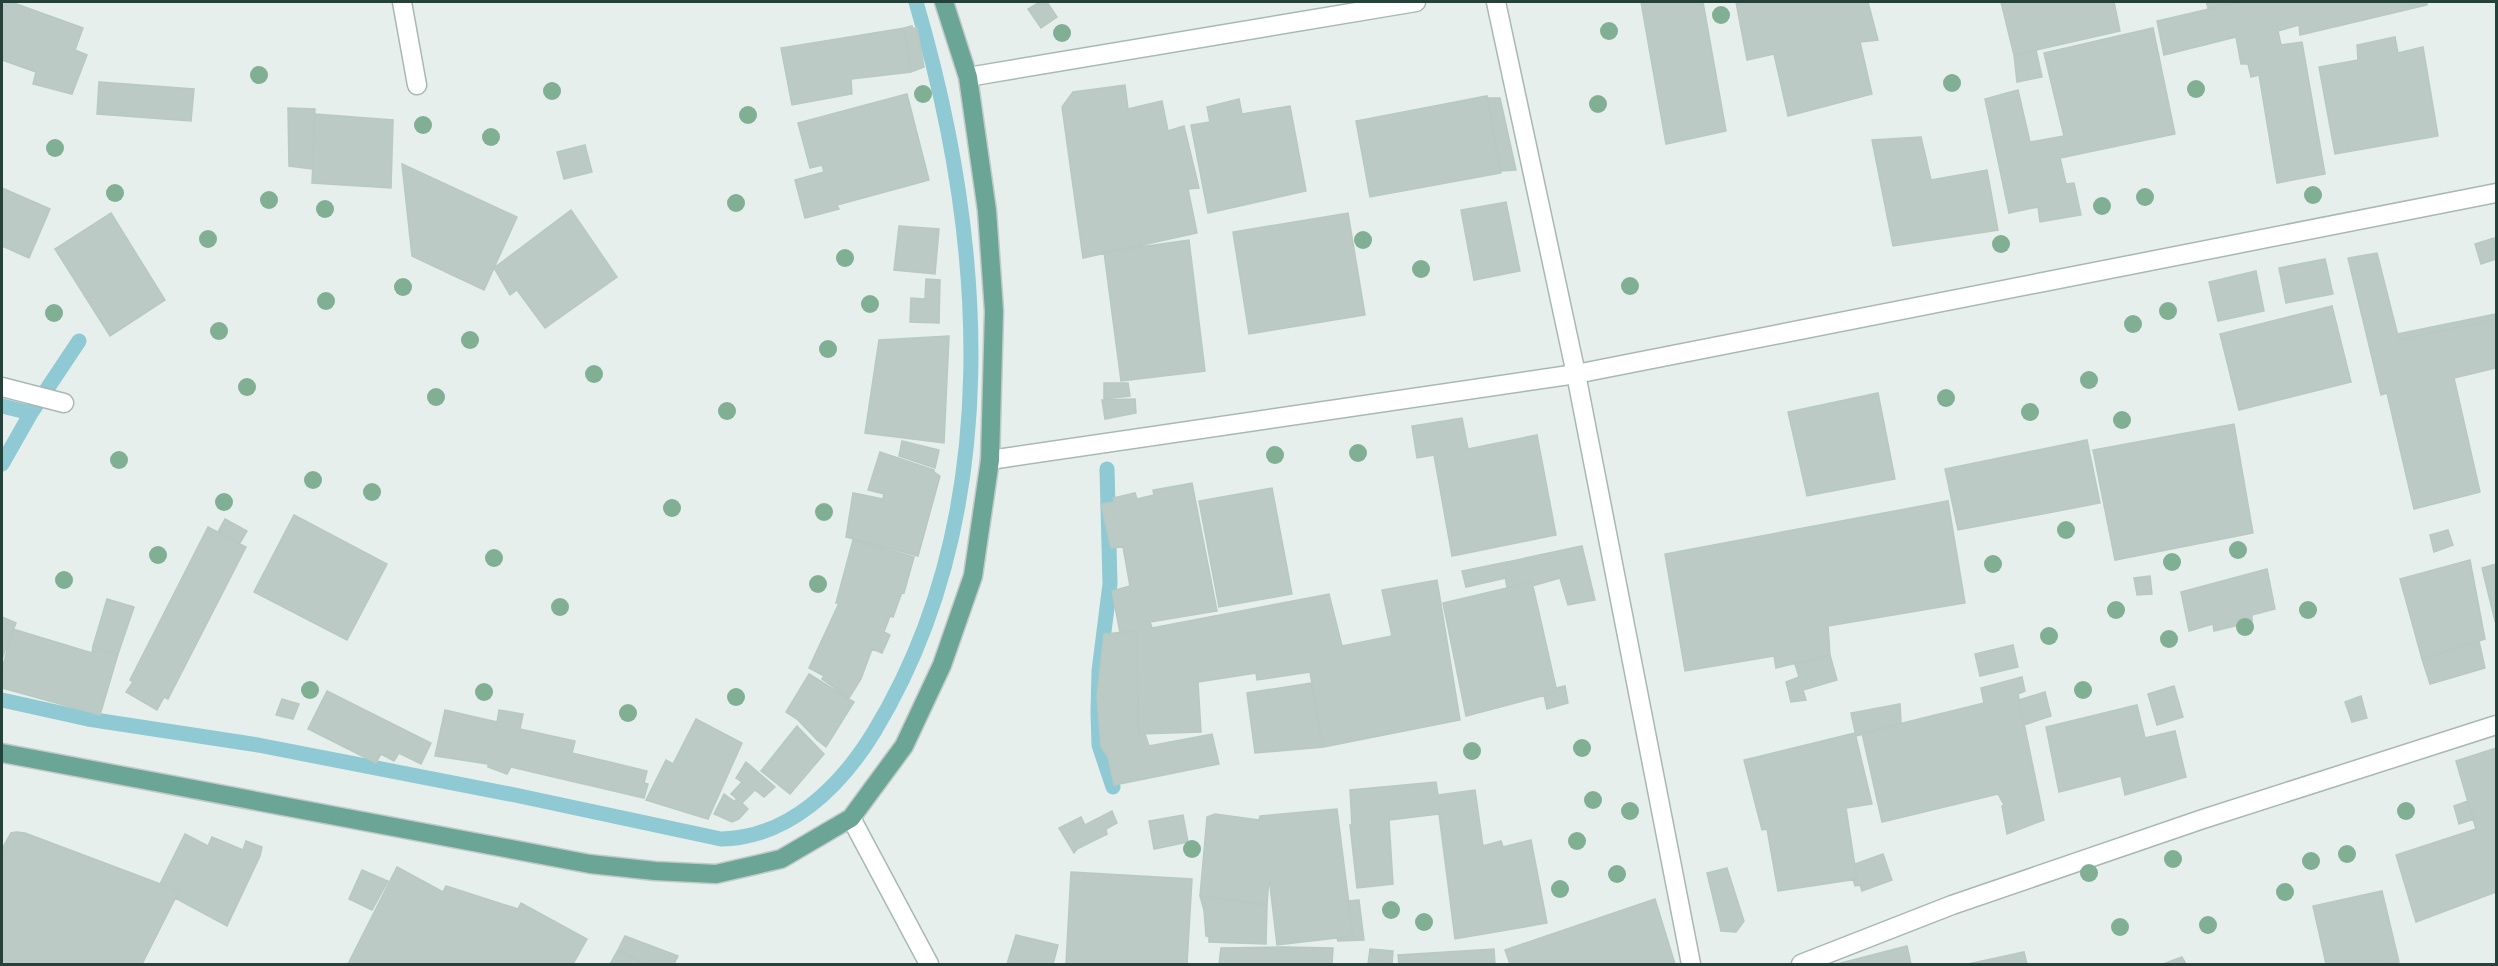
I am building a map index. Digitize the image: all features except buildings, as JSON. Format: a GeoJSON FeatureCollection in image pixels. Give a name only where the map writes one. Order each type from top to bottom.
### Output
{"type":"FeatureCollection","features":[{"type":"Feature","properties":{"kind":"main road"},"geometry":{"type":"LineString","coordinates":[[2,753],[590,864],[655,871],[716,874],[781,859],[851,818],[904,746],[942,665],[973,576],[990,460],[994,311],[987,211],[968,77],[944,2]]}},
{"type":"Feature","properties":{"kind":"street"},"geometry":{"type":"LineString","coordinates":[[402,2],[417,85]]}},
{"type":"Feature","properties":{"kind":"street"},"geometry":{"type":"LineString","coordinates":[[968,77],[1416,2]]}},
{"type":"Feature","properties":{"kind":"street"},"geometry":{"type":"LineString","coordinates":[[1496,2],[1576,374],[1691,964]]}},
{"type":"Feature","properties":{"kind":"street"},"geometry":{"type":"LineString","coordinates":[[990,460],[1576,374],[2496,193]]}},
{"type":"Feature","properties":{"kind":"street"},"geometry":{"type":"LineString","coordinates":[[2,387],[64,403]]}},
{"type":"Feature","properties":{"kind":"street"},"geometry":{"type":"LineString","coordinates":[[1801,964],[1974,897],[2203,819],[2496,725]]}},
{"type":"Feature","properties":{"kind":"street"},"geometry":{"type":"LineString","coordinates":[[851,818],[929,964]]}},
{"type":"Feature","properties":{"kind":"waterway"},"geometry":{"type":"LineString","coordinates":[[2,700],[88,719],[258,745],[515,795],[721,839],[746,836],[769,829],[791,819],[811,805],[846,771],[861,752],[874,732],[917,647],[946,559],[964,467],[971,373],[968,279],[957,184],[939,92],[916,2]]}},
{"type":"Feature","properties":{"kind":"waterway"},"geometry":{"type":"LineString","coordinates":[[2,464],[31,413],[79,341]]}},
{"type":"Feature","properties":{"kind":"waterway"},"geometry":{"type":"LineString","coordinates":[[2,406],[31,413]]}},
{"type":"Feature","properties":{"kind":"waterway"},"geometry":{"type":"LineString","coordinates":[[1107,469],[1110,584],[1099,671],[1098,712],[1099,745],[1113,787]]}}]}
